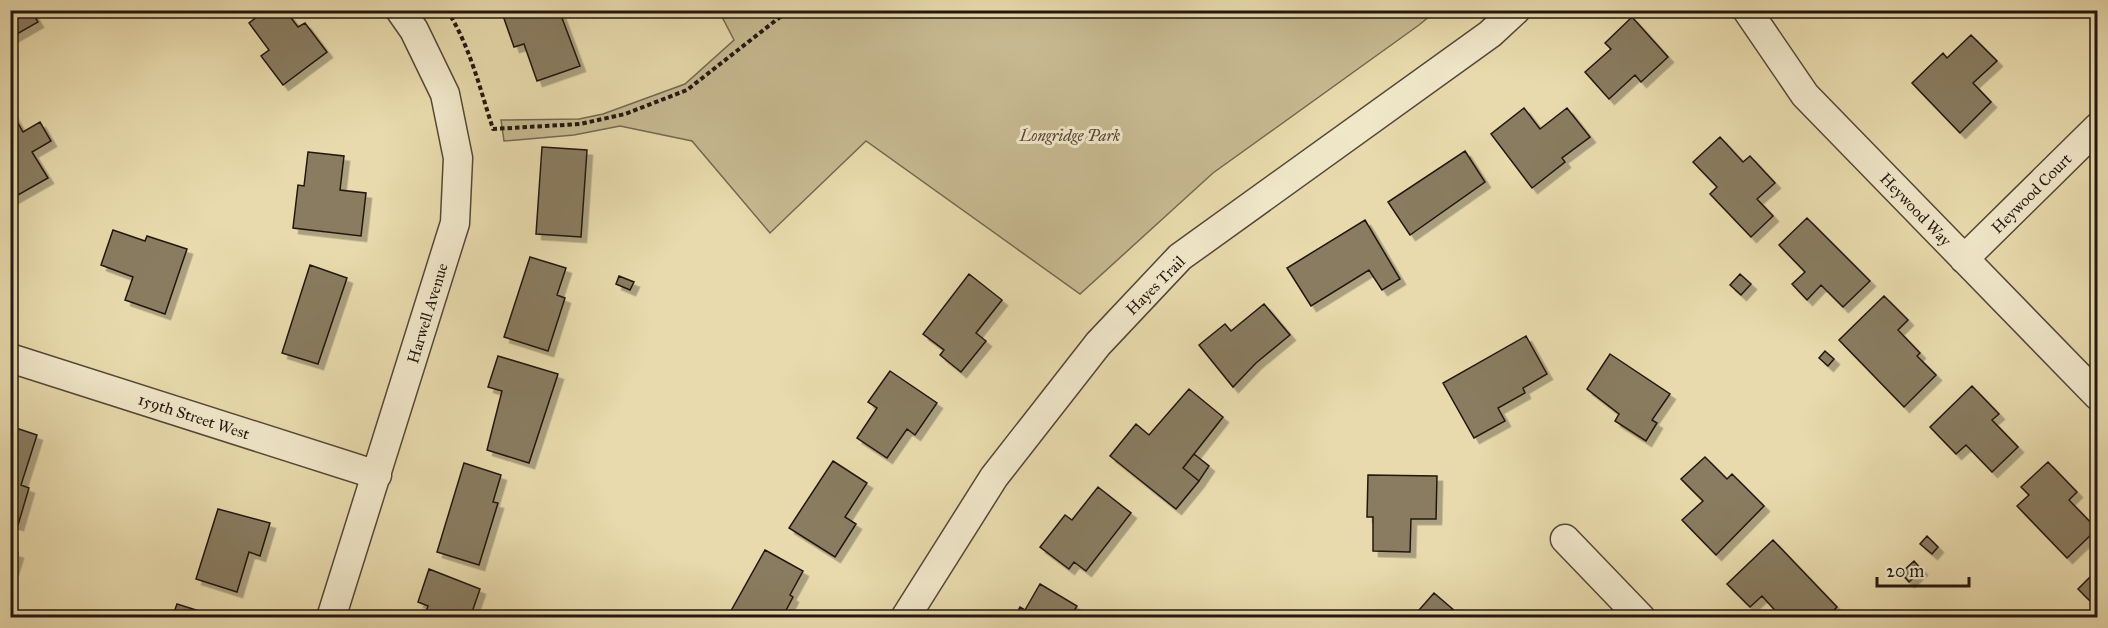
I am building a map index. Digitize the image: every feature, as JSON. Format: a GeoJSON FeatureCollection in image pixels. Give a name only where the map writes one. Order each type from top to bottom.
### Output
{"type":"FeatureCollection","features":[{"type":"Feature","properties":{"kind":"street","name":"Harwell Avenue"},"geometry":{"type":"LineString","coordinates":[[331,618],[455,224],[458,158],[445,94],[414,30],[400,10]]}},
{"type":"Feature","properties":{"kind":"street","name":"Hayes Trail"},"geometry":{"type":"LineString","coordinates":[[905,618],[994,477],[1098,344],[1180,257],[1490,34],[1516,10]]}},
{"type":"Feature","properties":{"kind":"street","name":"Heywood Way"},"geometry":{"type":"LineString","coordinates":[[1747,10],[1805,95],[2097,396]]}},
{"type":"Feature","properties":{"kind":"street","name":"Heywood Court"},"geometry":{"type":"LineString","coordinates":[[1964,259],[2097,127]]}},
{"type":"Feature","properties":{"kind":"street","name":"159th Street West"},"geometry":{"type":"LineString","coordinates":[[10,358],[377,475]]}},
{"type":"Feature","properties":{"kind":"street"},"geometry":{"type":"LineString","coordinates":[[1565,539],[1641,618]]}},
{"type":"Feature","properties":{"kind":"path"},"geometry":{"type":"LineString","coordinates":[[447,10],[472,64],[493,129],[580,124],[625,114],[687,90],[789,10]]}},
{"type":"Feature","properties":{"kind":"green space","name":"Longridge Park"},"geometry":{"type":"Polygon","coordinates":[[[719,11],[1436,11],[1213,173],[1080,294],[866,141],[770,233],[692,141],[620,126],[574,135],[504,141],[501,120],[579,119],[603,114],[685,84],[734,40],[719,11]]]}},
{"type":"Feature","properties":{"kind":"building"},"geometry":{"type":"Polygon","coordinates":[[[10,10],[31,10],[38,22],[10,38],[10,10]]]}},
{"type":"Feature","properties":{"kind":"building"},"geometry":{"type":"Polygon","coordinates":[[[266,10],[285,10],[298,27],[305,23],[327,52],[283,85],[261,56],[269,50],[249,23],[266,10]]]}},
{"type":"Feature","properties":{"kind":"building"},"geometry":{"type":"Polygon","coordinates":[[[501,10],[559,10],[580,66],[537,81],[524,44],[514,47],[501,10]]]}},
{"type":"Feature","properties":{"kind":"building"},"geometry":{"type":"Polygon","coordinates":[[[1632,17],[1668,57],[1641,82],[1635,75],[1609,99],[1585,72],[1611,49],[1605,43],[1632,17]]]}},
{"type":"Feature","properties":{"kind":"building"},"geometry":{"type":"Polygon","coordinates":[[[1971,35],[1997,61],[1973,83],[1991,102],[1960,133],[1912,83],[1943,53],[1947,58],[1971,35]]]}},
{"type":"Feature","properties":{"kind":"building"},"geometry":{"type":"Polygon","coordinates":[[[1524,108],[1540,129],[1567,108],[1590,137],[1562,158],[1565,162],[1532,188],[1491,134],[1524,108]]]}},
{"type":"Feature","properties":{"kind":"building"},"geometry":{"type":"Polygon","coordinates":[[[11,111],[23,132],[40,122],[51,141],[32,152],[48,178],[11,199],[11,111]]]}},
{"type":"Feature","properties":{"kind":"building"},"geometry":{"type":"Polygon","coordinates":[[[1720,137],[1743,162],[1750,156],[1775,183],[1757,199],[1773,216],[1751,237],[1710,194],[1717,187],[1693,162],[1720,137]]]}},
{"type":"Feature","properties":{"kind":"building"},"geometry":{"type":"Polygon","coordinates":[[[542,147],[587,150],[581,237],[536,234],[542,147]]]}},
{"type":"Feature","properties":{"kind":"building"},"geometry":{"type":"Polygon","coordinates":[[[1465,151],[1485,182],[1410,235],[1388,202],[1465,151]]]}},
{"type":"Feature","properties":{"kind":"building"},"geometry":{"type":"Polygon","coordinates":[[[308,152],[344,156],[340,190],[366,193],[361,236],[293,228],[298,185],[304,186],[308,152]]]}},
{"type":"Feature","properties":{"kind":"building"},"geometry":{"type":"Polygon","coordinates":[[[1807,218],[1870,281],[1843,307],[1821,285],[1807,300],[1792,284],[1805,272],[1779,245],[1807,218]]]}},
{"type":"Feature","properties":{"kind":"building"},"geometry":{"type":"Polygon","coordinates":[[[1365,220],[1400,279],[1382,290],[1369,270],[1311,306],[1287,268],[1365,220]]]}},
{"type":"Feature","properties":{"kind":"building"},"geometry":{"type":"Polygon","coordinates":[[[113,230],[145,241],[147,236],[187,249],[165,314],[125,300],[133,277],[101,265],[113,230]]]}},
{"type":"Feature","properties":{"kind":"building"},"geometry":{"type":"Polygon","coordinates":[[[530,257],[566,268],[557,295],[565,298],[548,351],[504,337],[530,257]]]}},
{"type":"Feature","properties":{"kind":"building"},"geometry":{"type":"Polygon","coordinates":[[[310,265],[347,278],[318,364],[282,353],[310,265]]]}},
{"type":"Feature","properties":{"kind":"building"},"geometry":{"type":"Polygon","coordinates":[[[969,274],[1002,300],[976,333],[986,341],[961,372],[940,355],[944,350],[923,334],[969,274]]]}},
{"type":"Feature","properties":{"kind":"building"},"geometry":{"type":"Polygon","coordinates":[[[1740,274],[1751,284],[1741,295],[1730,285],[1740,274]]]}},
{"type":"Feature","properties":{"kind":"building"},"geometry":{"type":"Polygon","coordinates":[[[619,276],[634,282],[630,290],[616,284],[619,276]]]}},
{"type":"Feature","properties":{"kind":"building"},"geometry":{"type":"Polygon","coordinates":[[[1884,296],[1908,320],[1898,330],[1920,353],[1917,356],[1936,375],[1904,407],[1839,340],[1884,296]]]}},
{"type":"Feature","properties":{"kind":"building"},"geometry":{"type":"Polygon","coordinates":[[[1264,304],[1290,335],[1256,363],[1233,387],[1199,345],[1225,324],[1231,331],[1264,304]]]}},
{"type":"Feature","properties":{"kind":"building"},"geometry":{"type":"Polygon","coordinates":[[[1526,336],[1547,374],[1523,388],[1525,393],[1498,408],[1505,421],[1474,438],[1443,383],[1526,336]]]}},
{"type":"Feature","properties":{"kind":"building"},"geometry":{"type":"Polygon","coordinates":[[[1825,351],[1834,359],[1828,366],[1819,358],[1825,351]]]}},
{"type":"Feature","properties":{"kind":"building"},"geometry":{"type":"Polygon","coordinates":[[[1610,354],[1670,394],[1652,420],[1657,423],[1646,441],[1615,421],[1619,414],[1587,389],[1610,354]]]}},
{"type":"Feature","properties":{"kind":"building"},"geometry":{"type":"Polygon","coordinates":[[[498,356],[558,374],[529,463],[487,450],[502,391],[488,387],[498,356]]]}},
{"type":"Feature","properties":{"kind":"building"},"geometry":{"type":"Polygon","coordinates":[[[890,371],[937,403],[915,435],[907,429],[887,458],[857,438],[877,408],[868,402],[890,371]]]}},
{"type":"Feature","properties":{"kind":"building"},"geometry":{"type":"Polygon","coordinates":[[[1972,386],[1999,414],[1992,420],[2018,447],[1992,472],[1966,445],[1956,454],[1930,427],[1972,386]]]}},
{"type":"Feature","properties":{"kind":"building"},"geometry":{"type":"Polygon","coordinates":[[[1189,389],[1223,417],[1183,468],[1199,481],[1176,509],[1110,456],[1136,424],[1149,435],[1189,389]]]}},
{"type":"Feature","properties":{"kind":"building"},"geometry":{"type":"Polygon","coordinates":[[[10,426],[37,435],[21,485],[29,488],[18,525],[10,523],[10,426]]]}},
{"type":"Feature","properties":{"kind":"building"},"geometry":{"type":"Polygon","coordinates":[[[1194,454],[1209,466],[1199,481],[1183,468],[1194,454]]]}},
{"type":"Feature","properties":{"kind":"building"},"geometry":{"type":"Polygon","coordinates":[[[1705,457],[1727,479],[1732,474],[1764,506],[1716,555],[1682,520],[1703,501],[1681,479],[1705,457]]]}},
{"type":"Feature","properties":{"kind":"building"},"geometry":{"type":"Polygon","coordinates":[[[833,461],[867,483],[845,517],[856,524],[835,557],[789,528],[833,461]]]}},
{"type":"Feature","properties":{"kind":"building"},"geometry":{"type":"Polygon","coordinates":[[[2048,462],[2077,492],[2069,500],[2097,529],[2067,558],[2017,506],[2029,495],[2021,487],[2048,462]]]}},
{"type":"Feature","properties":{"kind":"building"},"geometry":{"type":"Polygon","coordinates":[[[464,463],[501,475],[493,502],[498,503],[479,565],[437,552],[464,463]]]}},
{"type":"Feature","properties":{"kind":"building"},"geometry":{"type":"Polygon","coordinates":[[[1368,475],[1437,476],[1436,519],[1411,519],[1410,552],[1373,551],[1373,517],[1367,517],[1368,475]]]}},
{"type":"Feature","properties":{"kind":"building"},"geometry":{"type":"Polygon","coordinates":[[[1098,487],[1131,513],[1086,571],[1074,562],[1069,569],[1040,547],[1065,515],[1072,520],[1098,487]]]}},
{"type":"Feature","properties":{"kind":"building"},"geometry":{"type":"Polygon","coordinates":[[[218,509],[270,523],[260,556],[249,552],[237,592],[196,579],[218,509]]]}},
{"type":"Feature","properties":{"kind":"building"},"geometry":{"type":"Polygon","coordinates":[[[1927,536],[1938,547],[1932,554],[1920,544],[1927,536]]]}},
{"type":"Feature","properties":{"kind":"building"},"geometry":{"type":"Polygon","coordinates":[[[1773,540],[1837,607],[1826,618],[1782,618],[1762,596],[1750,607],[1727,584],[1773,540]]]}},
{"type":"Feature","properties":{"kind":"building"},"geometry":{"type":"Polygon","coordinates":[[[10,550],[18,553],[10,579],[10,550]]]}},
{"type":"Feature","properties":{"kind":"building"},"geometry":{"type":"Polygon","coordinates":[[[765,550],[803,571],[790,595],[793,597],[782,618],[727,618],[765,550]]]}},
{"type":"Feature","properties":{"kind":"building"},"geometry":{"type":"Polygon","coordinates":[[[1914,561],[1922,570],[1909,582],[1901,573],[1914,561]]]}},
{"type":"Feature","properties":{"kind":"building"},"geometry":{"type":"Polygon","coordinates":[[[429,569],[480,589],[470,618],[424,618],[428,606],[418,602],[429,569]]]}},
{"type":"Feature","properties":{"kind":"building"},"geometry":{"type":"Polygon","coordinates":[[[2098,569],[2098,609],[2078,589],[2098,569]]]}},
{"type":"Feature","properties":{"kind":"building"},"geometry":{"type":"Polygon","coordinates":[[[1040,584],[1077,606],[1070,618],[1014,618],[1020,607],[1025,610],[1040,584]]]}},
{"type":"Feature","properties":{"kind":"building"},"geometry":{"type":"Polygon","coordinates":[[[1434,593],[1463,618],[1412,618],[1434,593]]]}},
{"type":"Feature","properties":{"kind":"building"},"geometry":{"type":"Polygon","coordinates":[[[177,604],[212,615],[211,618],[172,618],[177,604]]]}}]}
